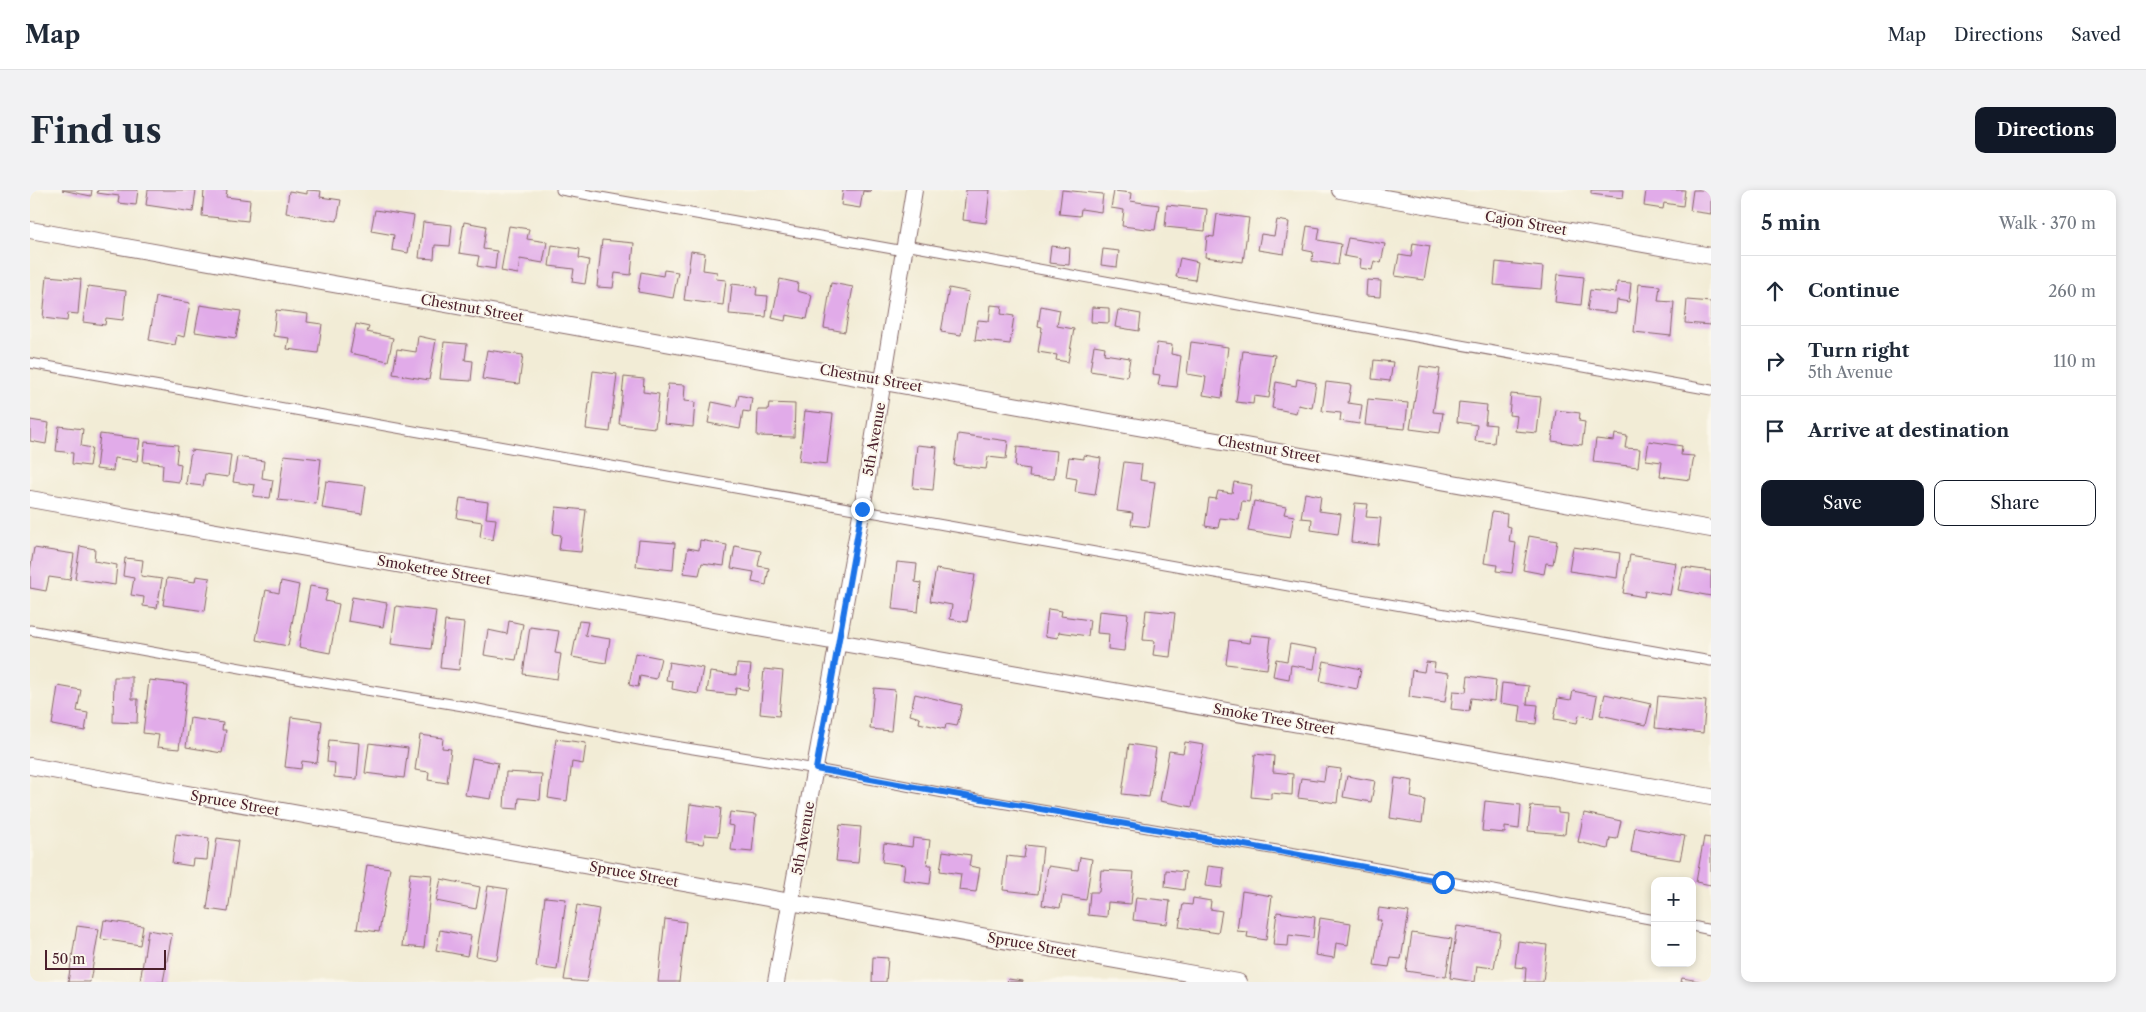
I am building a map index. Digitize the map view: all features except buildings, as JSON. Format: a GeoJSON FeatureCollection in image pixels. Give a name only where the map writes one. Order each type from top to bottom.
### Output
{"type":"FeatureCollection","features":[{"type":"Feature","properties":{"kind":"street","name":"5th Avenue"},"geometry":{"type":"LineString","coordinates":[[776,982],[862,509],[914,190]]}},
{"type":"Feature","properties":{"kind":"street","name":"Cajon Street"},"geometry":{"type":"LineString","coordinates":[[1340,190],[1711,256]]}},
{"type":"Feature","properties":{"kind":"street","name":"Chestnut Street"},"geometry":{"type":"LineString","coordinates":[[30,230],[884,380],[1711,529]]}},
{"type":"Feature","properties":{"kind":"street","name":"Smoketree Street"},"geometry":{"type":"LineString","coordinates":[[30,498],[837,641]]}},
{"type":"Feature","properties":{"kind":"street","name":"Smoke Tree Street"},"geometry":{"type":"LineString","coordinates":[[837,641],[1711,796]]}},
{"type":"Feature","properties":{"kind":"street","name":"Spruce Street"},"geometry":{"type":"LineString","coordinates":[[30,766],[1238,982]]}},
{"type":"Feature","properties":{"kind":"lane"},"geometry":{"type":"LineString","coordinates":[[561,190],[905,248],[1711,390]]}},
{"type":"Feature","properties":{"kind":"lane"},"geometry":{"type":"LineString","coordinates":[[30,363],[1711,661]]}},
{"type":"Feature","properties":{"kind":"lane"},"geometry":{"type":"LineString","coordinates":[[30,630],[463,706],[644,742],[816,769],[965,797],[1297,853],[1651,919]]}},
{"type":"Feature","properties":{"kind":"lane"},"geometry":{"type":"LineString","coordinates":[[1696,927],[1711,930]]}},
{"type":"Feature","properties":{"kind":"route"},"geometry":{"type":"LineString","coordinates":[[862,509],[837,641],[816,769],[965,797],[1307,855],[1443,882]]}}]}
